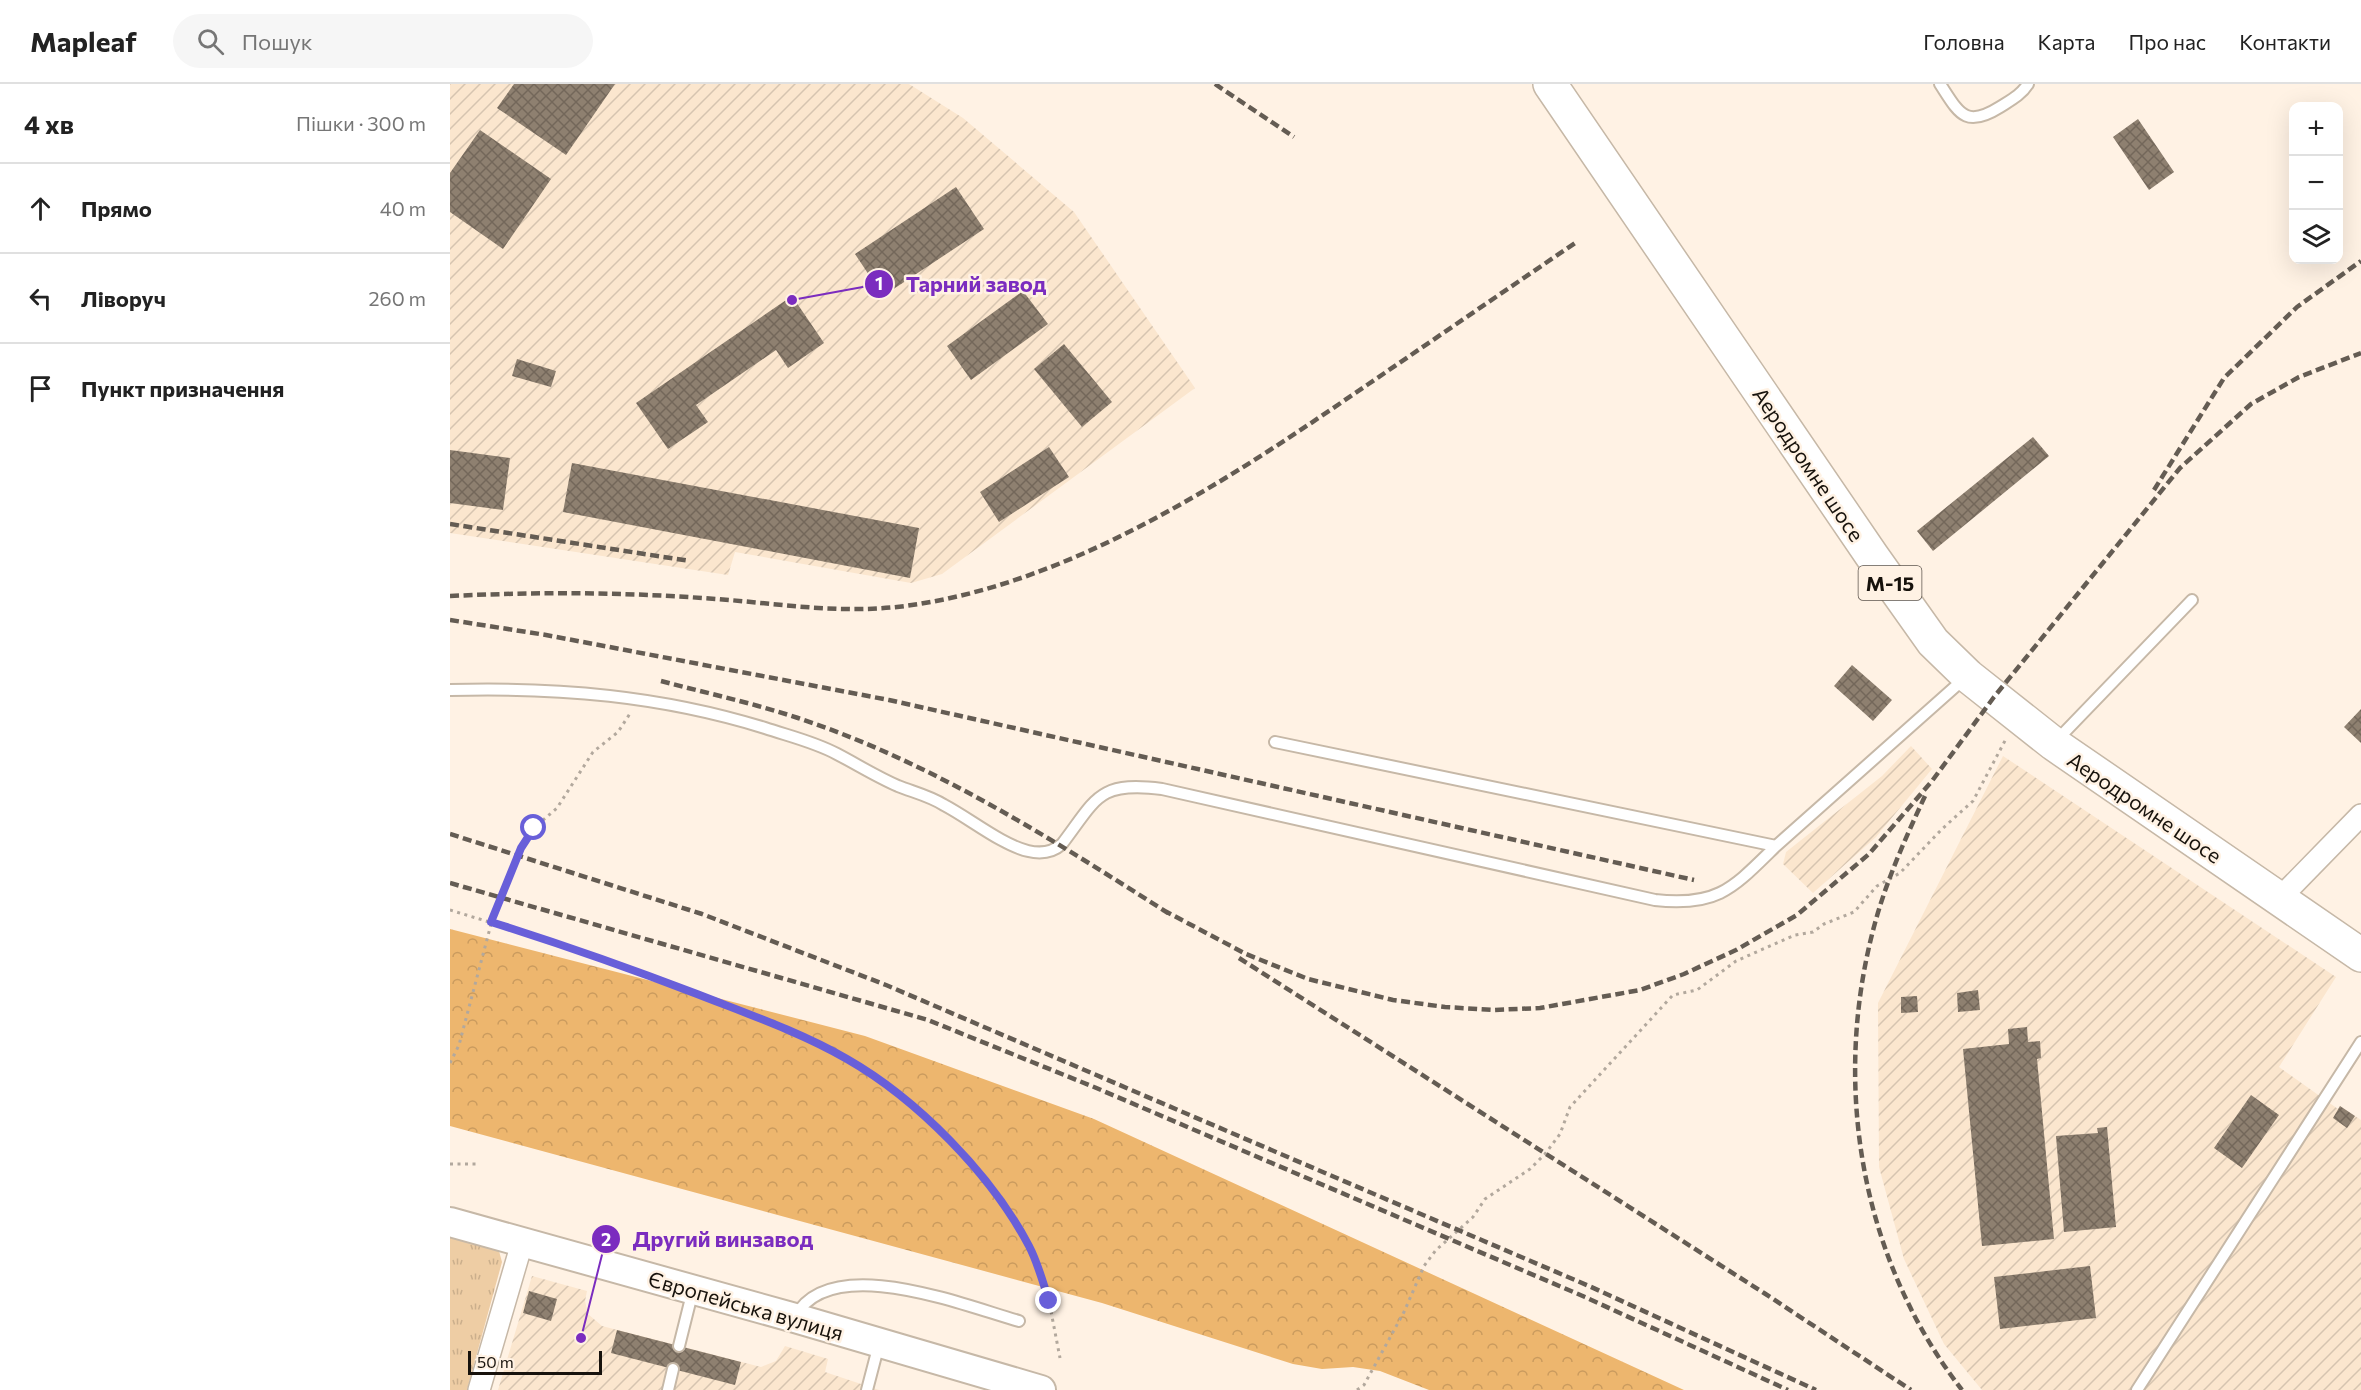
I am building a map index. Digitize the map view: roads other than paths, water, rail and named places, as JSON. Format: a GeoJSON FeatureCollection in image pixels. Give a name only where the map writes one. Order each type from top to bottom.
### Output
{"type":"FeatureCollection","features":[{"type":"Feature","properties":{"kind":"highway","name":"Аеродромне шосе"},"geometry":{"type":"LineString","coordinates":[[1550,84],[1933,642],[1968,676],[2054,744],[2361,955]]}},
{"type":"Feature","properties":{"kind":"main road","name":"Європейська вулиця"},"geometry":{"type":"LineString","coordinates":[[450,1222],[795,1318],[1041,1390]]}},
{"type":"Feature","properties":{"kind":"street"},"geometry":{"type":"LineString","coordinates":[[2279,899],[2361,815]]}},
{"type":"Feature","properties":{"kind":"street"},"geometry":{"type":"LineString","coordinates":[[479,1390],[522,1243]]}},
{"type":"Feature","properties":{"kind":"lane"},"geometry":{"type":"LineString","coordinates":[[1940,84],[1961,113],[1976,119],[1985,117],[2022,94],[2028,84]]}},
{"type":"Feature","properties":{"kind":"lane"},"geometry":{"type":"LineString","coordinates":[[2054,744],[2192,600]]}},
{"type":"Feature","properties":{"kind":"lane"},"geometry":{"type":"LineString","coordinates":[[450,690],[504,688],[597,693],[638,698],[737,719],[834,753],[888,781],[943,804],[1026,851],[1042,853],[1055,850],[1096,798],[1109,790],[1122,787],[1162,789],[1654,900],[1683,903],[1714,898],[1744,878],[1776,846],[1968,676]]}},
{"type":"Feature","properties":{"kind":"lane"},"geometry":{"type":"LineString","coordinates":[[1275,742],[1776,846]]}},
{"type":"Feature","properties":{"kind":"lane"},"geometry":{"type":"LineString","coordinates":[[2137,1390],[2361,1042]]}},
{"type":"Feature","properties":{"kind":"lane"},"geometry":{"type":"LineString","coordinates":[[795,1318],[809,1301],[837,1287],[864,1283],[890,1285],[1019,1321]]}},
{"type":"Feature","properties":{"kind":"lane"},"geometry":{"type":"LineString","coordinates":[[679,1346],[693,1290]]}},
{"type":"Feature","properties":{"kind":"lane"},"geometry":{"type":"LineString","coordinates":[[867,1390],[879,1344]]}},
{"type":"Feature","properties":{"kind":"lane"},"geometry":{"type":"LineString","coordinates":[[668,1390],[673,1370]]}},
{"type":"Feature","properties":{"kind":"railway"},"geometry":{"type":"LineString","coordinates":[[1215,84],[1294,137]]}},
{"type":"Feature","properties":{"kind":"railway"},"geometry":{"type":"LineString","coordinates":[[450,596],[545,593],[671,596],[854,609],[905,606],[967,594],[1028,575],[1088,551],[1205,490],[1315,421],[1575,243]]}},
{"type":"Feature","properties":{"kind":"railway"},"geometry":{"type":"LineString","coordinates":[[2154,490],[2224,378],[2297,307],[2361,261]]}},
{"type":"Feature","properties":{"kind":"railway"},"geometry":{"type":"LineString","coordinates":[[1163,910],[1246,954],[1308,979],[1393,1000],[1445,1007],[1493,1010],[1540,1008],[1640,990],[1684,974],[1736,950],[1797,915],[1869,854],[1932,781],[1994,697],[2180,468],[2251,404],[2299,377],[2361,353]]}},
{"type":"Feature","properties":{"kind":"railway"},"geometry":{"type":"LineString","coordinates":[[450,524],[690,561]]}},
{"type":"Feature","properties":{"kind":"railway"},"geometry":{"type":"LineString","coordinates":[[450,620],[546,635],[889,700],[1694,880]]}},
{"type":"Feature","properties":{"kind":"railway"},"geometry":{"type":"LineString","coordinates":[[661,681],[798,718],[895,756],[989,804],[1168,913]]}},
{"type":"Feature","properties":{"kind":"railway"},"geometry":{"type":"LineString","coordinates":[[1925,796],[1891,874],[1875,923],[1862,984],[1856,1045],[1856,1106],[1864,1167],[1878,1226],[1899,1284],[1927,1339],[1962,1390]]}},
{"type":"Feature","properties":{"kind":"railway"},"geometry":{"type":"LineString","coordinates":[[450,834],[702,914],[886,985],[1589,1286],[1816,1390]]}},
{"type":"Feature","properties":{"kind":"railway"},"geometry":{"type":"LineString","coordinates":[[450,883],[928,1020],[1094,1087],[1585,1297],[1788,1390]]}},
{"type":"Feature","properties":{"kind":"railway"},"geometry":{"type":"LineString","coordinates":[[1239,958],[1764,1293],[1911,1390]]}},
{"type":"Feature","properties":{"kind":"place","name":"Тарний завод"},"geometry":{"type":"Point","coordinates":[792,300]}},
{"type":"Feature","properties":{"kind":"place","name":"Другий винзавод"},"geometry":{"type":"Point","coordinates":[581,1338]}}]}
